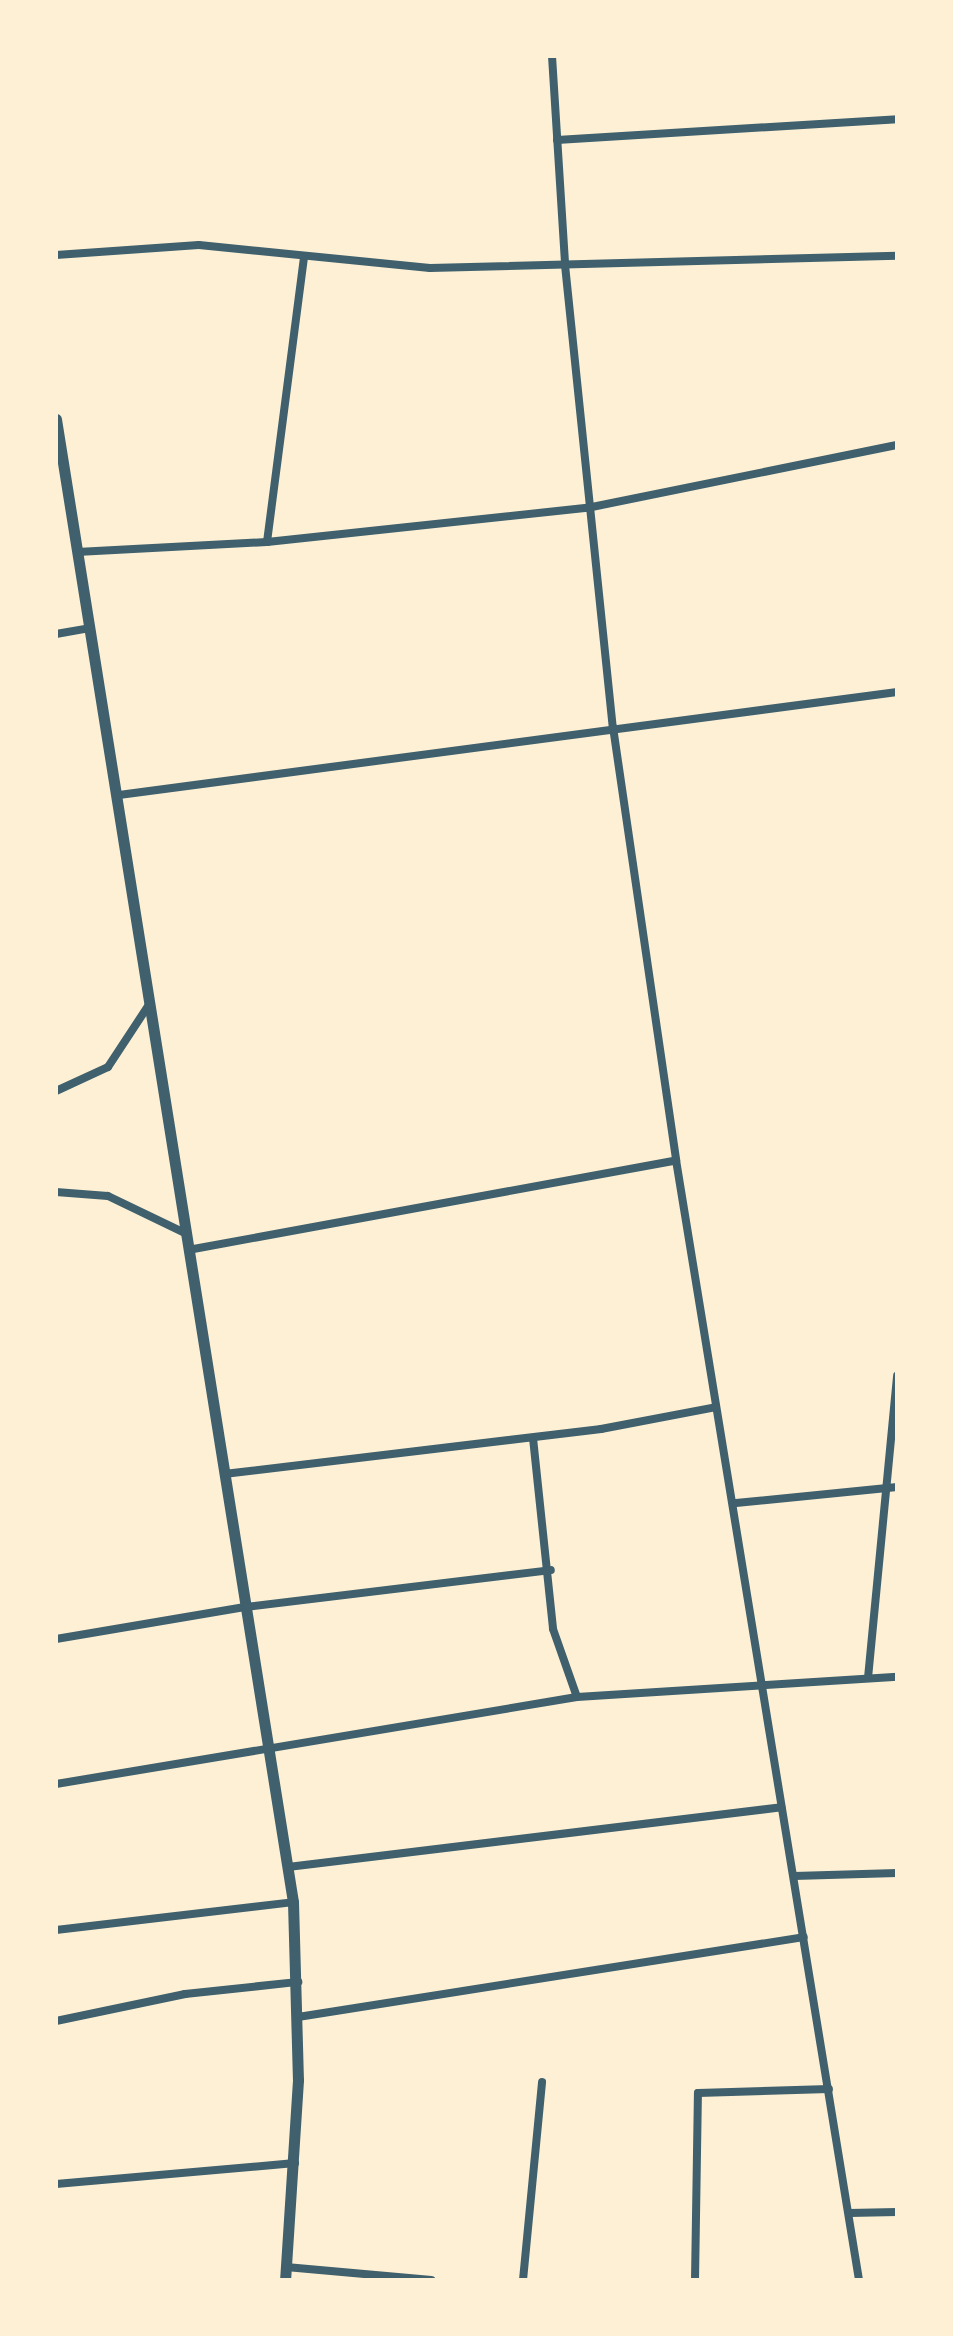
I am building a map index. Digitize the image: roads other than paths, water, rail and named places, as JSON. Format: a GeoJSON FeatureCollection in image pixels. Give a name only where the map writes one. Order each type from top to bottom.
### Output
{"type":"FeatureCollection","features":[{"type":"Feature","properties":{"kind":"street"},"geometry":{"type":"LineString","coordinates":[[552,56],[565,265],[587,508],[613,727],[676,1160],[716,1407],[736,1503],[781,1807],[859,2280]]}},
{"type":"Feature","properties":{"kind":"street"},"geometry":{"type":"LineString","coordinates":[[557,140],[897,119]]}},
{"type":"Feature","properties":{"kind":"street"},"geometry":{"type":"LineString","coordinates":[[56,255],[199,245],[430,268],[897,256]]}},
{"type":"Feature","properties":{"kind":"street"},"geometry":{"type":"LineString","coordinates":[[267,542],[304,257]]}},
{"type":"Feature","properties":{"kind":"street"},"geometry":{"type":"LineString","coordinates":[[56,419],[58,454],[119,795],[148,1006],[271,1746],[293,1902],[298,1982],[295,2163],[285,2280]]}},
{"type":"Feature","properties":{"kind":"street"},"geometry":{"type":"LineString","coordinates":[[77,552],[267,542],[587,508],[897,445]]}},
{"type":"Feature","properties":{"kind":"street"},"geometry":{"type":"LineString","coordinates":[[56,634],[89,628]]}},
{"type":"Feature","properties":{"kind":"street"},"geometry":{"type":"LineString","coordinates":[[119,795],[613,727],[897,692]]}},
{"type":"Feature","properties":{"kind":"street"},"geometry":{"type":"LineString","coordinates":[[56,1091],[108,1067],[148,1006]]}},
{"type":"Feature","properties":{"kind":"street"},"geometry":{"type":"LineString","coordinates":[[188,1250],[676,1160]]}},
{"type":"Feature","properties":{"kind":"street"},"geometry":{"type":"LineString","coordinates":[[56,1192],[108,1196],[185,1233]]}},
{"type":"Feature","properties":{"kind":"street"},"geometry":{"type":"LineString","coordinates":[[868,1678],[897,1375]]}},
{"type":"Feature","properties":{"kind":"street"},"geometry":{"type":"LineString","coordinates":[[224,1474],[533,1438],[716,1407]]}},
{"type":"Feature","properties":{"kind":"street"},"geometry":{"type":"LineString","coordinates":[[533,1438],[551,1570],[553,1629],[577,1697]]}},
{"type":"Feature","properties":{"kind":"street"},"geometry":{"type":"LineString","coordinates":[[736,1503],[897,1487]]}},
{"type":"Feature","properties":{"kind":"street"},"geometry":{"type":"LineString","coordinates":[[56,1639],[246,1607],[551,1570]]}},
{"type":"Feature","properties":{"kind":"street"},"geometry":{"type":"LineString","coordinates":[[56,1784],[577,1697],[897,1677]]}},
{"type":"Feature","properties":{"kind":"street"},"geometry":{"type":"LineString","coordinates":[[288,1867],[781,1807]]}},
{"type":"Feature","properties":{"kind":"street"},"geometry":{"type":"LineString","coordinates":[[794,1876],[897,1873]]}},
{"type":"Feature","properties":{"kind":"street"},"geometry":{"type":"LineString","coordinates":[[56,1930],[293,1902]]}},
{"type":"Feature","properties":{"kind":"street"},"geometry":{"type":"LineString","coordinates":[[298,2017],[804,1937]]}},
{"type":"Feature","properties":{"kind":"street"},"geometry":{"type":"LineString","coordinates":[[56,2021],[185,1994],[298,1982]]}},
{"type":"Feature","properties":{"kind":"street"},"geometry":{"type":"LineString","coordinates":[[523,2280],[542,2082]]}},
{"type":"Feature","properties":{"kind":"street"},"geometry":{"type":"LineString","coordinates":[[695,2280],[698,2093],[829,2089]]}},
{"type":"Feature","properties":{"kind":"street"},"geometry":{"type":"LineString","coordinates":[[56,2184],[295,2163]]}},
{"type":"Feature","properties":{"kind":"street"},"geometry":{"type":"LineString","coordinates":[[849,2213],[897,2212]]}},
{"type":"Feature","properties":{"kind":"street"},"geometry":{"type":"LineString","coordinates":[[286,2267],[431,2280]]}}]}
